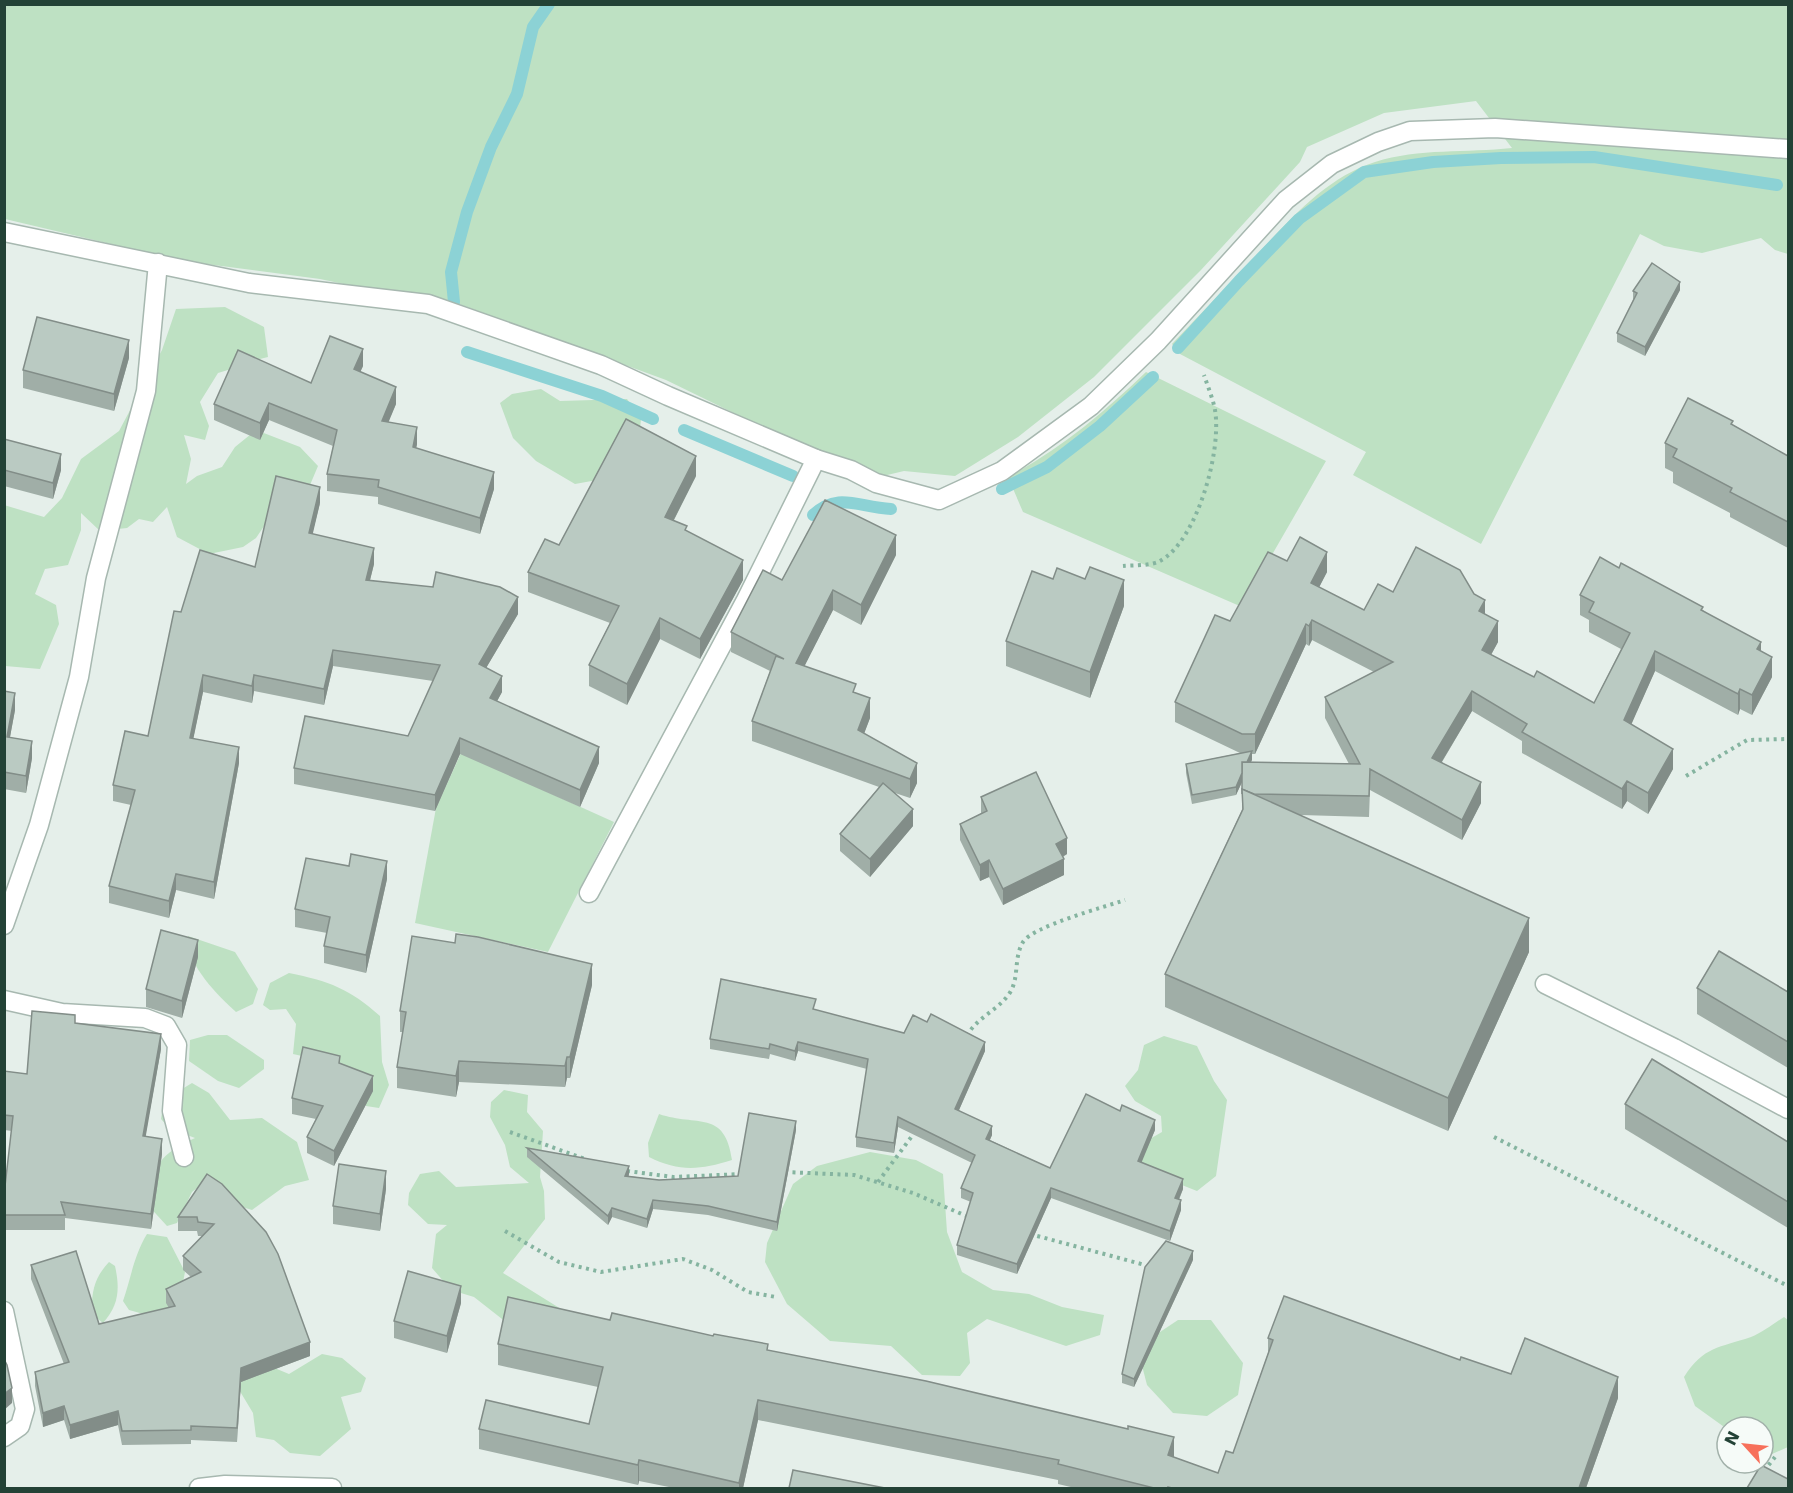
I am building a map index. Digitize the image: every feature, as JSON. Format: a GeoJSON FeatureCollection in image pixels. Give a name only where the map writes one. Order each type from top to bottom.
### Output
{"type":"FeatureCollection","features":[{"type":"Feature","properties":{"kind":"street"},"geometry":{"type":"LineString","coordinates":[[4,232],[249,284],[306,288],[428,304],[601,365],[816,459],[851,470],[876,483],[939,500],[1002,471],[1091,405],[1158,341],[1286,200],[1332,164],[1389,138],[1410,131],[1495,128],[1788,149]]}},
{"type":"Feature","properties":{"kind":"street"},"geometry":{"type":"LineString","coordinates":[[4,925],[42,813],[79,676],[96,578],[146,391],[158,263]]}},
{"type":"Feature","properties":{"kind":"street"},"geometry":{"type":"LineString","coordinates":[[589,893],[746,600],[816,459]]}},
{"type":"Feature","properties":{"kind":"street"},"geometry":{"type":"LineString","coordinates":[[1545,984],[1674,1048],[1788,1109]]}},
{"type":"Feature","properties":{"kind":"street"},"geometry":{"type":"LineString","coordinates":[[4,1000],[62,1012],[146,1018],[166,1026],[177,1045],[172,1111],[184,1157]]}},
{"type":"Feature","properties":{"kind":"street"},"geometry":{"type":"LineString","coordinates":[[4,1311],[25,1409],[20,1426],[4,1437]]}},
{"type":"Feature","properties":{"kind":"street"},"geometry":{"type":"LineString","coordinates":[[199,1488],[225,1485],[332,1488]]}},
{"type":"Feature","properties":{"kind":"path"},"geometry":{"type":"LineString","coordinates":[[1123,566],[1159,562],[1182,540],[1201,503],[1215,445],[1215,411],[1204,375]]}},
{"type":"Feature","properties":{"kind":"path"},"geometry":{"type":"LineString","coordinates":[[1686,776],[1747,740],[1788,739]]}},
{"type":"Feature","properties":{"kind":"path"},"geometry":{"type":"LineString","coordinates":[[963,1045],[972,1026],[996,1008],[1016,983],[1017,958],[1024,940],[1048,926],[1125,900]]}},
{"type":"Feature","properties":{"kind":"path"},"geometry":{"type":"LineString","coordinates":[[878,1182],[917,1129]]}},
{"type":"Feature","properties":{"kind":"path"},"geometry":{"type":"LineString","coordinates":[[510,1132],[594,1161]]}},
{"type":"Feature","properties":{"kind":"path"},"geometry":{"type":"LineString","coordinates":[[1494,1137],[1788,1286]]}},
{"type":"Feature","properties":{"kind":"path"},"geometry":{"type":"LineString","coordinates":[[616,1168],[673,1177],[746,1174]]}},
{"type":"Feature","properties":{"kind":"path"},"geometry":{"type":"LineString","coordinates":[[776,1171],[854,1175],[914,1193],[973,1219]]}},
{"type":"Feature","properties":{"kind":"path"},"geometry":{"type":"LineString","coordinates":[[505,1231],[559,1262],[601,1272],[683,1259],[712,1270],[748,1292],[776,1297]]}},
{"type":"Feature","properties":{"kind":"path"},"geometry":{"type":"LineString","coordinates":[[1027,1233],[1145,1265]]}},
{"type":"Feature","properties":{"kind":"green space"},"geometry":{"type":"Polygon","coordinates":[[[4,5],[1788,5],[1788,254],[1775,250],[1761,238],[1702,253],[1664,246],[1640,234],[1481,544],[1353,475],[1366,452],[1180,354],[1172,344],[1307,203],[1339,179],[1357,169],[1392,158],[1426,153],[1512,148],[1476,101],[1384,113],[1307,147],[1300,162],[1201,270],[1094,377],[1018,437],[955,476],[904,471],[883,476],[777,434],[666,380],[448,300],[372,290],[320,279],[183,261],[5,219],[4,5]]]}},
{"type":"Feature","properties":{"kind":"green space"},"geometry":{"type":"Polygon","coordinates":[[[225,307],[264,327],[268,357],[218,373],[200,402],[209,426],[205,440],[184,435],[191,459],[186,484],[197,476],[222,467],[235,447],[256,430],[300,447],[318,466],[310,485],[285,495],[256,538],[243,547],[209,554],[177,537],[167,507],[153,522],[139,519],[127,528],[100,531],[81,513],[81,530],[68,565],[45,569],[35,594],[56,605],[59,624],[40,669],[5,666],[4,505],[44,517],[62,498],[81,459],[119,431],[162,350],[176,309],[225,307]]]}},
{"type":"Feature","properties":{"kind":"green space"},"geometry":{"type":"Polygon","coordinates":[[[1146,372],[1326,461],[1242,607],[1023,512],[1008,477],[1046,455],[1081,429],[1146,372]]]}},
{"type":"Feature","properties":{"kind":"green space"},"geometry":{"type":"Polygon","coordinates":[[[541,389],[560,401],[627,399],[641,419],[640,429],[597,480],[575,484],[536,461],[513,438],[500,403],[512,394],[541,389]]]}},
{"type":"Feature","properties":{"kind":"green space"},"geometry":{"type":"Polygon","coordinates":[[[461,753],[614,822],[548,952],[415,923],[436,808],[461,753]]]}},
{"type":"Feature","properties":{"kind":"green space"},"geometry":{"type":"Polygon","coordinates":[[[188,936],[235,952],[258,989],[253,1004],[236,1012],[220,997],[197,967],[188,946],[188,936]]]}},
{"type":"Feature","properties":{"kind":"green space"},"geometry":{"type":"Polygon","coordinates":[[[289,973],[338,987],[359,999],[380,1016],[382,1062],[389,1085],[379,1108],[366,1106],[353,1073],[329,1062],[293,1054],[296,1024],[286,1009],[270,1010],[263,1005],[270,983],[289,973]]]}},
{"type":"Feature","properties":{"kind":"green space"},"geometry":{"type":"Polygon","coordinates":[[[208,1035],[227,1035],[264,1060],[264,1069],[239,1088],[218,1081],[189,1061],[190,1040],[208,1035]]]}},
{"type":"Feature","properties":{"kind":"green space"},"geometry":{"type":"Polygon","coordinates":[[[1164,1036],[1197,1046],[1214,1081],[1227,1100],[1216,1176],[1197,1191],[1149,1172],[1132,1153],[1134,1148],[1162,1132],[1161,1116],[1135,1101],[1125,1086],[1138,1070],[1144,1045],[1164,1036]]]}},
{"type":"Feature","properties":{"kind":"green space"},"geometry":{"type":"Polygon","coordinates":[[[192,1083],[209,1093],[230,1120],[262,1118],[297,1142],[309,1180],[285,1186],[252,1210],[217,1199],[202,1184],[192,1192],[177,1223],[167,1226],[146,1203],[152,1179],[160,1162],[166,1156],[195,1138],[169,1128],[161,1119],[164,1100],[192,1083]]]}},
{"type":"Feature","properties":{"kind":"green space"},"geometry":{"type":"Polygon","coordinates":[[[504,1090],[528,1095],[527,1112],[543,1131],[540,1177],[544,1191],[545,1219],[503,1273],[569,1314],[516,1330],[474,1297],[451,1290],[432,1268],[436,1234],[447,1225],[428,1224],[408,1205],[409,1193],[420,1174],[439,1171],[456,1187],[529,1183],[510,1167],[505,1145],[490,1117],[491,1102],[504,1090]]]}},
{"type":"Feature","properties":{"kind":"green space"},"geometry":{"type":"Polygon","coordinates":[[[659,1114],[716,1126],[723,1133],[732,1160],[690,1168],[670,1165],[649,1157],[648,1143],[659,1114]]]}},
{"type":"Feature","properties":{"kind":"green space"},"geometry":{"type":"Polygon","coordinates":[[[870,1152],[916,1160],[943,1174],[947,1232],[962,1272],[993,1290],[1029,1294],[1062,1307],[1104,1315],[1100,1335],[1066,1346],[987,1319],[967,1333],[970,1363],[960,1376],[922,1375],[891,1346],[830,1341],[787,1304],[765,1262],[767,1243],[793,1184],[817,1166],[870,1152]]]}},
{"type":"Feature","properties":{"kind":"green space"},"geometry":{"type":"Polygon","coordinates":[[[147,1234],[167,1237],[185,1272],[178,1307],[158,1318],[129,1310],[123,1301],[136,1258],[147,1234]]]}},
{"type":"Feature","properties":{"kind":"green space"},"geometry":{"type":"Polygon","coordinates":[[[109,1262],[115,1266],[118,1289],[112,1310],[103,1323],[92,1314],[92,1299],[97,1280],[109,1262]]]}},
{"type":"Feature","properties":{"kind":"green space"},"geometry":{"type":"Polygon","coordinates":[[[1784,1317],[1788,1320],[1788,1447],[1775,1453],[1775,1415],[1715,1415],[1715,1420],[1695,1406],[1684,1377],[1698,1359],[1706,1354],[1721,1346],[1763,1331],[1784,1317]]]}},
{"type":"Feature","properties":{"kind":"green space"},"geometry":{"type":"Polygon","coordinates":[[[1178,1320],[1211,1320],[1243,1363],[1238,1395],[1207,1416],[1173,1413],[1147,1385],[1139,1354],[1148,1340],[1178,1320]]]}},
{"type":"Feature","properties":{"kind":"green space"},"geometry":{"type":"Polygon","coordinates":[[[322,1354],[342,1358],[366,1378],[361,1392],[341,1397],[351,1429],[320,1456],[290,1453],[274,1440],[256,1437],[253,1413],[235,1383],[260,1362],[289,1374],[322,1354]]]}},
{"type":"Feature","properties":{"kind":"building"},"geometry":{"type":"Polygon","coordinates":[[[1652,263],[1680,282],[1645,347],[1617,333],[1637,293],[1633,291],[1652,263]]]}},
{"type":"Feature","properties":{"kind":"building"},"geometry":{"type":"Polygon","coordinates":[[[37,317],[129,340],[114,394],[23,370],[37,317]]]}},
{"type":"Feature","properties":{"kind":"building"},"geometry":{"type":"Polygon","coordinates":[[[330,336],[363,349],[354,369],[396,387],[382,421],[417,427],[413,447],[494,472],[480,518],[378,487],[379,480],[327,474],[337,430],[269,403],[260,423],[214,404],[238,350],[311,383],[330,336]]]}},
{"type":"Feature","properties":{"kind":"building"},"geometry":{"type":"Polygon","coordinates":[[[1688,398],[1733,421],[1731,424],[1788,456],[1788,522],[1730,492],[1732,488],[1673,457],[1677,449],[1665,443],[1688,398]]]}},
{"type":"Feature","properties":{"kind":"building"},"geometry":{"type":"Polygon","coordinates":[[[626,419],[696,456],[665,517],[687,526],[685,530],[743,560],[700,639],[660,618],[627,684],[589,665],[619,606],[528,572],[545,539],[559,545],[626,419]]]}},
{"type":"Feature","properties":{"kind":"building"},"geometry":{"type":"Polygon","coordinates":[[[4,439],[61,454],[53,483],[4,470],[4,439]]]}},
{"type":"Feature","properties":{"kind":"building"},"geometry":{"type":"Polygon","coordinates":[[[276,476],[320,487],[309,533],[374,548],[366,580],[433,587],[436,572],[500,587],[518,597],[479,664],[502,676],[490,698],[599,747],[580,790],[460,738],[435,795],[294,768],[305,716],[408,736],[440,665],[333,650],[324,689],[254,675],[252,686],[203,675],[190,738],[239,747],[214,882],[176,874],[169,901],[109,886],[135,790],[113,785],[125,731],[148,736],[174,611],[181,612],[200,550],[255,567],[276,476]]]}},
{"type":"Feature","properties":{"kind":"building"},"geometry":{"type":"Polygon","coordinates":[[[825,500],[896,535],[861,605],[833,590],[796,663],[856,684],[853,692],[870,698],[858,730],[917,763],[910,779],[752,721],[776,656],[784,659],[731,632],[763,570],[782,580],[825,500]]]}},
{"type":"Feature","properties":{"kind":"building"},"geometry":{"type":"Polygon","coordinates":[[[1300,537],[1327,552],[1311,583],[1364,610],[1378,584],[1393,592],[1416,547],[1460,570],[1474,594],[1485,600],[1479,611],[1498,621],[1482,650],[1534,677],[1537,671],[1594,703],[1630,633],[1589,612],[1594,602],[1580,595],[1600,557],[1619,568],[1621,563],[1703,607],[1701,610],[1761,642],[1757,649],[1772,657],[1752,695],[1740,689],[1738,694],[1655,651],[1624,720],[1673,749],[1648,793],[1627,781],[1622,789],[1522,732],[1527,724],[1472,691],[1432,758],[1481,782],[1462,820],[1370,769],[1369,796],[1254,794],[1242,789],[1242,762],[1360,764],[1325,697],[1393,662],[1312,620],[1309,626],[1306,624],[1255,734],[1242,734],[1175,702],[1215,615],[1230,621],[1268,552],[1287,561],[1300,537]]]}},
{"type":"Feature","properties":{"kind":"building"},"geometry":{"type":"Polygon","coordinates":[[[1090,567],[1124,580],[1090,672],[1006,641],[1032,571],[1053,579],[1057,568],[1085,579],[1090,567]]]}},
{"type":"Feature","properties":{"kind":"building"},"geometry":{"type":"Polygon","coordinates":[[[4,691],[15,693],[7,737],[32,741],[26,776],[4,772],[4,691]]]}},
{"type":"Feature","properties":{"kind":"building"},"geometry":{"type":"Polygon","coordinates":[[[1252,751],[1247,762],[1242,762],[1242,773],[1236,787],[1192,795],[1186,764],[1252,751]]]}},
{"type":"Feature","properties":{"kind":"building"},"geometry":{"type":"Polygon","coordinates":[[[1036,772],[1067,838],[1056,844],[1064,859],[1003,889],[989,860],[980,865],[960,824],[987,811],[981,797],[1036,772]]]}},
{"type":"Feature","properties":{"kind":"building"},"geometry":{"type":"Polygon","coordinates":[[[883,783],[913,809],[870,859],[840,834],[883,783]]]}},
{"type":"Feature","properties":{"kind":"building"},"geometry":{"type":"Polygon","coordinates":[[[1242,789],[1529,918],[1448,1098],[1165,974],[1243,809],[1242,789]]]}},
{"type":"Feature","properties":{"kind":"building"},"geometry":{"type":"Polygon","coordinates":[[[351,854],[387,861],[366,955],[324,946],[330,917],[295,909],[306,858],[349,866],[351,854]]]}},
{"type":"Feature","properties":{"kind":"building"},"geometry":{"type":"Polygon","coordinates":[[[161,930],[198,940],[182,1001],[146,989],[161,930]]]}},
{"type":"Feature","properties":{"kind":"building"},"geometry":{"type":"Polygon","coordinates":[[[456,934],[478,937],[592,964],[570,1057],[567,1057],[565,1066],[459,1061],[456,1076],[397,1067],[406,1012],[400,1011],[412,936],[455,943],[456,934]]]}},
{"type":"Feature","properties":{"kind":"building"},"geometry":{"type":"Polygon","coordinates":[[[1719,951],[1788,992],[1788,1042],[1697,988],[1719,951]]]}},
{"type":"Feature","properties":{"kind":"building"},"geometry":{"type":"Polygon","coordinates":[[[721,979],[816,999],[813,1009],[904,1033],[913,1015],[927,1022],[931,1014],[985,1042],[955,1109],[992,1126],[986,1139],[1050,1168],[1086,1094],[1120,1111],[1122,1105],[1155,1120],[1138,1161],[1183,1179],[1175,1198],[1181,1200],[1170,1231],[1051,1188],[1017,1264],[957,1245],[973,1193],[961,1188],[975,1155],[898,1117],[894,1143],[856,1137],[868,1059],[798,1042],[795,1051],[770,1044],[769,1049],[710,1039],[721,979]]]}},
{"type":"Feature","properties":{"kind":"building"},"geometry":{"type":"Polygon","coordinates":[[[32,1011],[75,1015],[75,1023],[161,1034],[143,1136],[162,1139],[151,1214],[61,1202],[65,1215],[4,1215],[4,1195],[13,1116],[4,1115],[4,1071],[27,1074],[32,1011]]]}},
{"type":"Feature","properties":{"kind":"building"},"geometry":{"type":"Polygon","coordinates":[[[303,1047],[340,1056],[339,1063],[373,1076],[334,1151],[307,1137],[323,1106],[292,1098],[303,1047]]]}},
{"type":"Feature","properties":{"kind":"building"},"geometry":{"type":"Polygon","coordinates":[[[1652,1059],[1788,1142],[1788,1202],[1625,1104],[1652,1059]]]}},
{"type":"Feature","properties":{"kind":"building"},"geometry":{"type":"Polygon","coordinates":[[[749,1113],[796,1121],[777,1222],[708,1206],[653,1200],[647,1219],[612,1208],[608,1216],[527,1148],[629,1166],[625,1176],[659,1180],[738,1176],[749,1113]]]}},
{"type":"Feature","properties":{"kind":"building"},"geometry":{"type":"Polygon","coordinates":[[[339,1164],[386,1171],[380,1214],[333,1206],[339,1164]]]}},
{"type":"Feature","properties":{"kind":"building"},"geometry":{"type":"Polygon","coordinates":[[[207,1174],[222,1184],[266,1232],[278,1254],[310,1342],[241,1368],[237,1428],[191,1426],[191,1430],[122,1431],[118,1411],[70,1425],[64,1406],[43,1413],[35,1372],[69,1362],[31,1265],[76,1251],[99,1324],[175,1306],[166,1289],[201,1272],[183,1256],[214,1224],[198,1222],[197,1217],[178,1217],[207,1174]]]}},
{"type":"Feature","properties":{"kind":"building"},"geometry":{"type":"Polygon","coordinates":[[[1166,1241],[1193,1251],[1134,1379],[1122,1374],[1145,1267],[1166,1241]]]}},
{"type":"Feature","properties":{"kind":"building"},"geometry":{"type":"Polygon","coordinates":[[[408,1271],[461,1286],[447,1336],[394,1321],[408,1271]]]}},
{"type":"Feature","properties":{"kind":"building"},"geometry":{"type":"Polygon","coordinates":[[[1284,1296],[1460,1360],[1461,1357],[1511,1374],[1525,1338],[1618,1377],[1579,1488],[1154,1488],[1058,1464],[1059,1460],[758,1400],[739,1483],[639,1460],[638,1465],[479,1429],[486,1400],[589,1424],[603,1367],[498,1344],[508,1297],[610,1320],[612,1313],[713,1336],[714,1334],[768,1344],[767,1350],[926,1381],[1128,1429],[1128,1426],[1174,1437],[1168,1455],[1218,1473],[1226,1451],[1233,1453],[1273,1340],[1268,1338],[1284,1296]]]}},
{"type":"Feature","properties":{"kind":"building"},"geometry":{"type":"Polygon","coordinates":[[[4,1359],[12,1388],[4,1394],[4,1359]]]}},
{"type":"Feature","properties":{"kind":"building"},"geometry":{"type":"Polygon","coordinates":[[[793,1470],[885,1488],[789,1488],[793,1470]]]}},
{"type":"Feature","properties":{"kind":"building"},"geometry":{"type":"Polygon","coordinates":[[[1775,1472],[1788,1479],[1788,1488],[1747,1488],[1755,1475],[1775,1475],[1775,1472]]]}},
{"type":"Feature","properties":{"kind":"waterway"},"geometry":{"type":"LineString","coordinates":[[454,302],[451,272],[467,212],[491,147],[517,94],[533,27],[549,4]]}},
{"type":"Feature","properties":{"kind":"waterway"},"geometry":{"type":"LineString","coordinates":[[1178,348],[1299,219],[1364,172],[1433,162],[1501,158],[1594,157],[1777,185]]}},
{"type":"Feature","properties":{"kind":"waterway"},"geometry":{"type":"LineString","coordinates":[[467,352],[602,396],[653,419]]}},
{"type":"Feature","properties":{"kind":"waterway"},"geometry":{"type":"LineString","coordinates":[[1002,489],[1047,467],[1100,426],[1153,377]]}},
{"type":"Feature","properties":{"kind":"waterway"},"geometry":{"type":"LineString","coordinates":[[684,430],[793,476]]}},
{"type":"Feature","properties":{"kind":"waterway"},"geometry":{"type":"LineString","coordinates":[[813,515],[823,508],[841,502],[891,509]]}}]}
